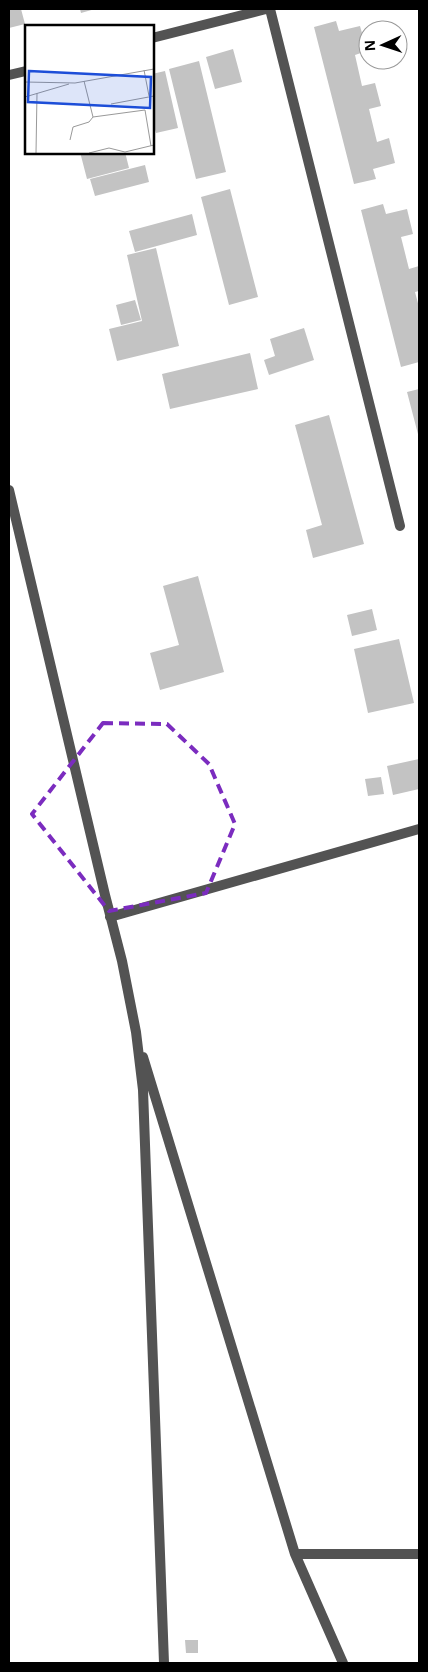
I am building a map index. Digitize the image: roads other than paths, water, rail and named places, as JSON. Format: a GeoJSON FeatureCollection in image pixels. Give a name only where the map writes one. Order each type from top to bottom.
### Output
{"type":"FeatureCollection","features":[{"type":"Feature","properties":{"kind":"street"},"geometry":{"type":"LineString","coordinates":[[154,37],[266,9]]}},
{"type":"Feature","properties":{"kind":"street"},"geometry":{"type":"LineString","coordinates":[[270,9],[400,526]]}},
{"type":"Feature","properties":{"kind":"street"},"geometry":{"type":"LineString","coordinates":[[9,75],[25,71]]}},
{"type":"Feature","properties":{"kind":"street"},"geometry":{"type":"LineString","coordinates":[[9,490],[122,961],[136,1032],[143,1090],[164,1663]]}},
{"type":"Feature","properties":{"kind":"street"},"geometry":{"type":"LineString","coordinates":[[110,917],[419,829]]}},
{"type":"Feature","properties":{"kind":"street"},"geometry":{"type":"LineString","coordinates":[[136,1032],[295,1554],[343,1663]]}},
{"type":"Feature","properties":{"kind":"street"},"geometry":{"type":"LineString","coordinates":[[295,1554],[419,1554]]}}]}
